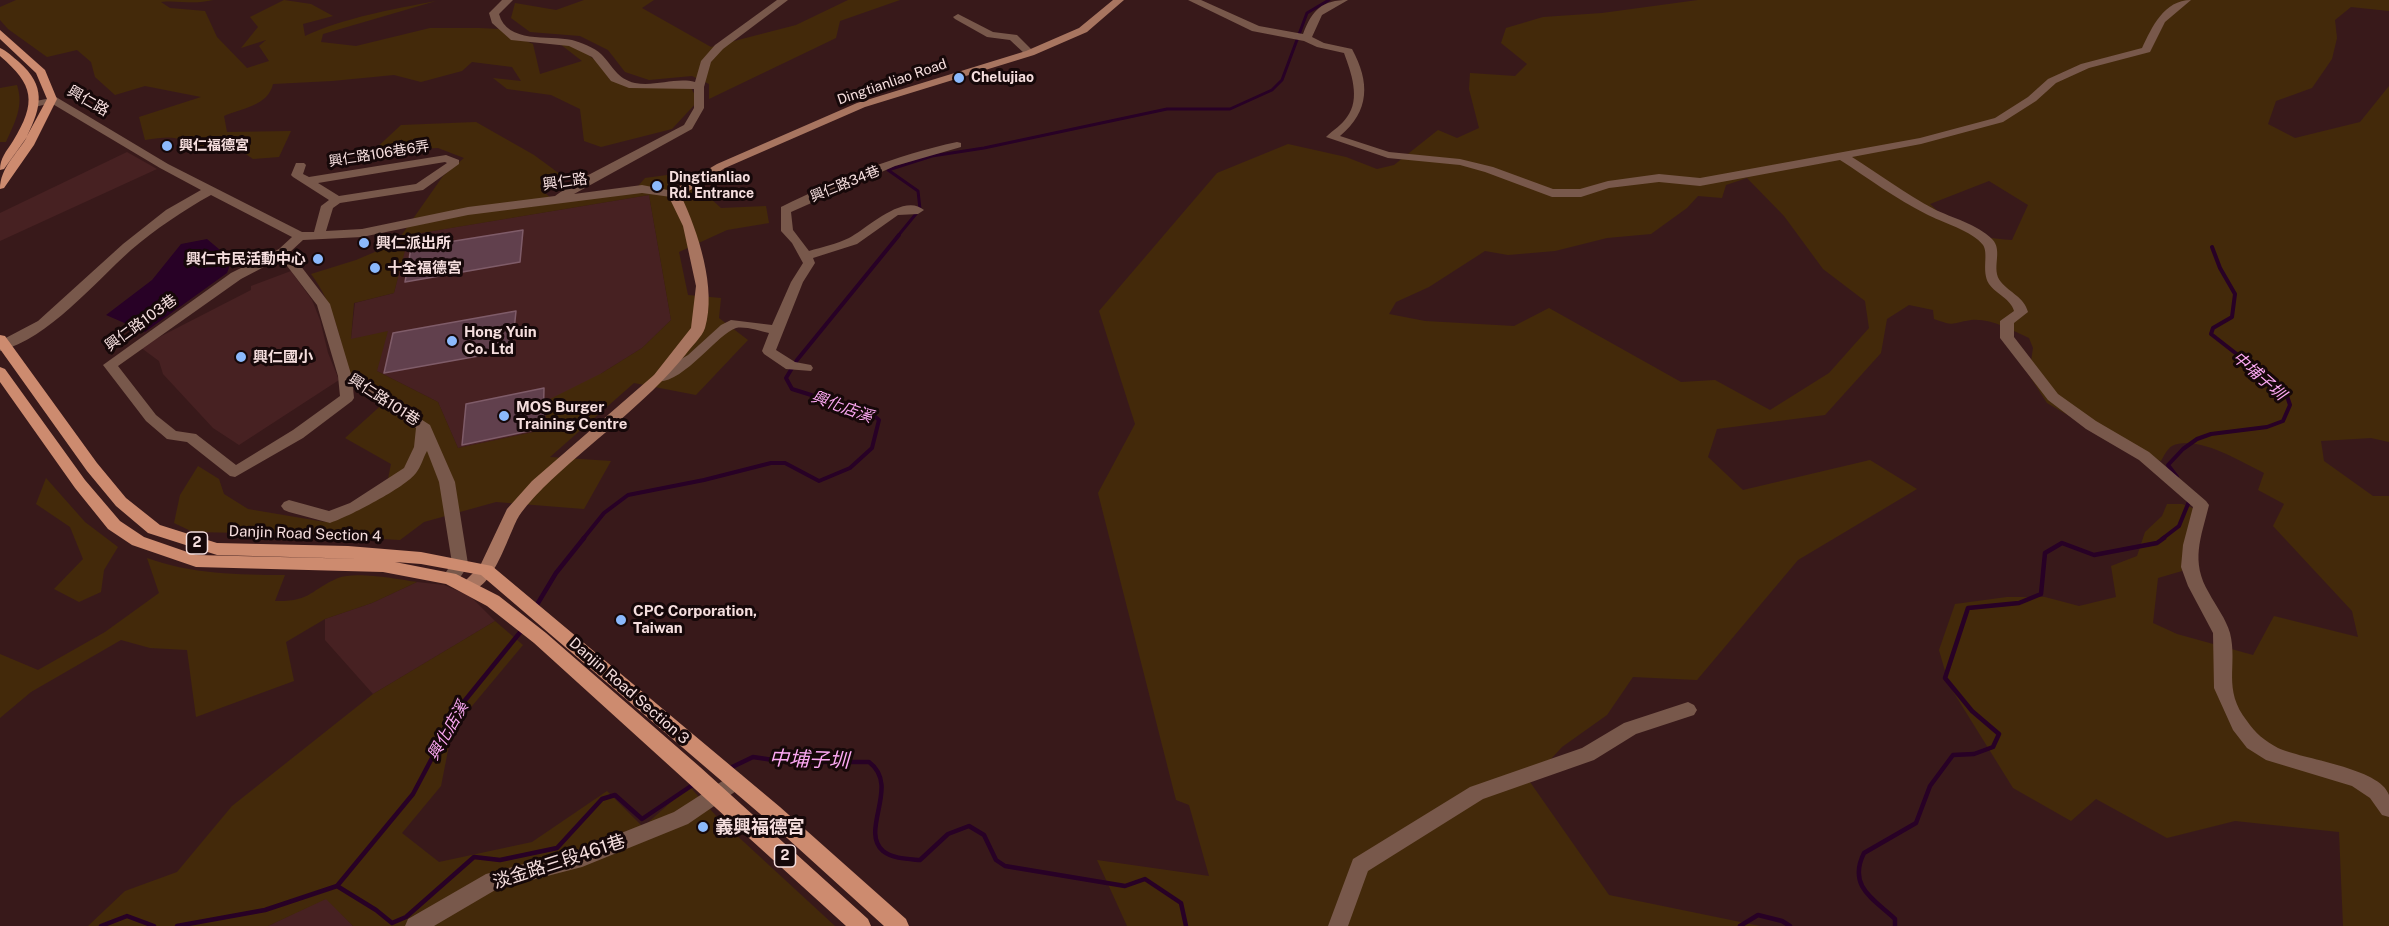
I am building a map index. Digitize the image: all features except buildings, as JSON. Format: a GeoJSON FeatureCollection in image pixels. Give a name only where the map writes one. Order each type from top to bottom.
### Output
{"type":"FeatureCollection","features":[{"type":"Feature","properties":{"kind":"main road"},"geometry":{"type":"LineString","coordinates":[[0,33],[41,72],[51,99],[28,145],[0,185]]}},
{"type":"Feature","properties":{"kind":"main road"},"geometry":{"type":"LineString","coordinates":[[0,51],[28,78],[35,104],[19,143],[0,167]]}},
{"type":"Feature","properties":{"kind":"main road","name":"Danjin Road Section 4"},"geometry":{"type":"LineString","coordinates":[[1,344],[92,467],[121,502],[154,529],[217,549],[348,552],[420,558],[486,570]]}},
{"type":"Feature","properties":{"kind":"main road","name":"Danjin Road Section 4"},"geometry":{"type":"LineString","coordinates":[[0,372],[80,484],[114,525],[138,541],[196,561],[383,566],[450,578],[468,586]]}},
{"type":"Feature","properties":{"kind":"main road","name":"Danjin Road Section 3"},"geometry":{"type":"LineString","coordinates":[[486,570],[731,778]]}},
{"type":"Feature","properties":{"kind":"main road","name":"Danjin Road Section 3"},"geometry":{"type":"LineString","coordinates":[[468,586],[540,638],[712,790]]}},
{"type":"Feature","properties":{"kind":"main road","name":"2"},"geometry":{"type":"LineString","coordinates":[[731,778],[899,926]]}},
{"type":"Feature","properties":{"kind":"main road","name":"2"},"geometry":{"type":"LineString","coordinates":[[712,790],[861,926]]}},
{"type":"Feature","properties":{"kind":"street"},"geometry":{"type":"LineString","coordinates":[[508,0],[494,13],[496,21],[515,38],[571,43],[596,55],[615,79],[633,86],[660,87],[690,84],[699,87]]}},
{"type":"Feature","properties":{"kind":"street"},"geometry":{"type":"LineString","coordinates":[[559,200],[577,186],[688,127],[699,108],[699,87],[706,61],[719,47],[783,0]]}},
{"type":"Feature","properties":{"kind":"street","name":"Dingtianliao Road"},"geometry":{"type":"LineString","coordinates":[[674,195],[721,166],[861,105],[1030,53],[1083,30],[1119,0]]}},
{"type":"Feature","properties":{"kind":"street"},"geometry":{"type":"LineString","coordinates":[[1193,0],[1256,29],[1307,39],[1320,45],[1348,51],[1353,63],[1360,99],[1353,117],[1332,137],[1388,155],[1460,162],[1490,169],[1552,193],[1581,193],[1608,185],[1659,178],[1700,182],[1922,141],[1999,120],[2032,99],[2060,77],[2085,66],[2146,50],[2161,20],[2186,0]]}},
{"type":"Feature","properties":{"kind":"street"},"geometry":{"type":"LineString","coordinates":[[1307,39],[1313,17],[1332,3],[1343,0]]}},
{"type":"Feature","properties":{"kind":"street"},"geometry":{"type":"LineString","coordinates":[[958,17],[991,35],[1013,38],[1030,53]]}},
{"type":"Feature","properties":{"kind":"street","name":"興仁路"},"geometry":{"type":"LineString","coordinates":[[35,104],[51,99],[210,190],[300,236],[363,233],[468,212],[642,189],[674,195]]}},
{"type":"Feature","properties":{"kind":"street","name":"興仁路34巷"},"geometry":{"type":"LineString","coordinates":[[806,256],[802,253],[797,240],[787,231],[785,210],[831,186],[937,148],[957,145]]}},
{"type":"Feature","properties":{"kind":"street"},"geometry":{"type":"LineString","coordinates":[[1842,156],[1929,211],[1966,228],[1987,241],[1991,248],[1990,275],[1996,285],[2019,304],[2021,312],[2007,321],[2007,338],[2053,397],[2091,425],[2144,456],[2201,505],[2188,560],[2193,576],[2221,633],[2223,689],[2240,727],[2258,745],[2282,760],[2348,776],[2368,786],[2386,803],[2389,809]]}},
{"type":"Feature","properties":{"kind":"street","name":"興仁路106巷6弄"},"geometry":{"type":"LineString","coordinates":[[308,181],[446,158],[455,162],[419,187],[337,200]]}},
{"type":"Feature","properties":{"kind":"street"},"geometry":{"type":"LineString","coordinates":[[300,165],[297,175],[337,200],[327,206],[319,235]]}},
{"type":"Feature","properties":{"kind":"street"},"geometry":{"type":"LineString","coordinates":[[1,344],[44,324],[170,213],[210,190]]}},
{"type":"Feature","properties":{"kind":"street"},"geometry":{"type":"LineString","coordinates":[[468,586],[486,570],[513,513],[537,485],[659,378],[698,328],[702,286],[689,226],[674,195]]}},
{"type":"Feature","properties":{"kind":"street"},"geometry":{"type":"LineString","coordinates":[[806,368],[791,366],[770,351],[797,282],[809,263],[806,256],[853,241],[895,212],[918,210]]}},
{"type":"Feature","properties":{"kind":"street"},"geometry":{"type":"LineString","coordinates":[[283,252],[300,236]]}},
{"type":"Feature","properties":{"kind":"street","name":"興仁路101巷"},"geometry":{"type":"LineString","coordinates":[[283,252],[323,304],[345,376],[423,425],[447,482],[460,564]]}},
{"type":"Feature","properties":{"kind":"street","name":"興仁路103巷"},"geometry":{"type":"LineString","coordinates":[[283,252],[236,276],[110,365],[151,418],[172,435],[191,438],[235,472],[298,434],[347,398],[345,376]]}},
{"type":"Feature","properties":{"kind":"street"},"geometry":{"type":"LineString","coordinates":[[659,378],[693,358],[726,328],[736,323],[777,330]]}},
{"type":"Feature","properties":{"kind":"street"},"geometry":{"type":"LineString","coordinates":[[289,506],[330,517],[354,507],[410,471],[421,447],[423,425]]}},
{"type":"Feature","properties":{"kind":"street"},"geometry":{"type":"LineString","coordinates":[[450,578],[460,564]]}},
{"type":"Feature","properties":{"kind":"street"},"geometry":{"type":"LineString","coordinates":[[1338,926],[1360,865],[1477,793],[1588,754],[1630,728],[1688,710]]}},
{"type":"Feature","properties":{"kind":"street","name":"淡金路三段461巷"},"geometry":{"type":"LineString","coordinates":[[415,926],[493,881],[582,858],[681,818],[712,790],[731,778]]}},
{"type":"Feature","properties":{"kind":"shaded area"},"geometry":{"type":"Polygon","coordinates":[[[16,0],[213,0],[161,2],[170,8],[205,11],[217,37],[247,68],[269,61],[259,46],[266,40],[241,48],[258,27],[250,17],[284,0],[311,4],[333,16],[303,24],[305,36],[352,19],[436,1],[323,34],[321,42],[356,46],[430,28],[499,29],[533,44],[540,74],[582,61],[560,44],[568,45],[583,51],[596,61],[610,80],[639,88],[691,88],[698,101],[672,129],[601,147],[584,141],[580,109],[551,95],[507,89],[493,78],[521,81],[512,67],[472,62],[462,71],[421,82],[394,75],[273,84],[266,97],[260,102],[224,116],[227,132],[291,131],[279,157],[253,159],[231,144],[197,153],[179,139],[145,140],[139,117],[201,97],[145,86],[115,95],[95,77],[91,62],[77,50],[47,57],[8,29],[0,20],[0,7],[16,0]]]}},
{"type":"Feature","properties":{"kind":"shaded area"},"geometry":{"type":"Polygon","coordinates":[[[584,0],[654,0],[642,8],[711,47],[796,25],[848,0],[900,0],[840,21],[836,38],[709,99],[709,84],[692,76],[649,80],[625,72],[608,50],[580,36],[530,32],[511,18],[515,3],[556,10],[584,0]]]}},
{"type":"Feature","properties":{"kind":"shaded area"},"geometry":{"type":"Polygon","coordinates":[[[1698,0],[2389,0],[2389,11],[2351,7],[2335,20],[2337,38],[2332,59],[2312,88],[2276,101],[2268,124],[2295,138],[2360,122],[2389,86],[2389,442],[2371,438],[2321,441],[2324,461],[2373,496],[2389,496],[2389,926],[2343,926],[2339,832],[2235,821],[2167,838],[2096,799],[2071,821],[2013,788],[1949,685],[1939,650],[1955,604],[2007,597],[2045,597],[2079,606],[2116,597],[2111,566],[2137,556],[2145,532],[2162,516],[2167,504],[2182,504],[2198,510],[2182,571],[2158,578],[2153,623],[2177,634],[2253,655],[2274,616],[2358,637],[2352,611],[2273,526],[2284,504],[2258,490],[2264,473],[2206,446],[2182,443],[2172,446],[2161,461],[2126,449],[2047,403],[2029,375],[2033,348],[2029,338],[1986,321],[1947,323],[1934,319],[1933,310],[1909,305],[1887,319],[1881,353],[1825,415],[1717,429],[1708,457],[1743,490],[1870,460],[1917,489],[1798,560],[1697,680],[1633,677],[1607,715],[1562,747],[1530,782],[1609,895],[1760,926],[1127,926],[1097,860],[1209,876],[1189,805],[1176,800],[1098,493],[1135,424],[1099,311],[1217,173],[1288,144],[1346,157],[1377,169],[1394,165],[1438,130],[1457,138],[1479,128],[1469,89],[1470,73],[1515,76],[1527,64],[1501,43],[1506,28],[1543,17],[1602,13],[1698,0]],[[1747,178],[1726,185],[1722,198],[1698,196],[1687,208],[1651,234],[1607,238],[1555,251],[1508,255],[1485,251],[1429,287],[1396,302],[1389,314],[1425,321],[1514,326],[1549,308],[1681,382],[1715,380],[1770,410],[1829,373],[1869,328],[1865,301],[1823,269],[1784,216],[1747,178]],[[1989,181],[1930,204],[1967,232],[2012,240],[2028,205],[1989,181]]]}},
{"type":"Feature","properties":{"kind":"shaded area"},"geometry":{"type":"Polygon","coordinates":[[[17,85],[20,100],[18,114],[6,142],[0,142],[0,88],[17,85]]]}},
{"type":"Feature","properties":{"kind":"shaded area"},"geometry":{"type":"Polygon","coordinates":[[[476,122],[534,155],[564,177],[545,193],[557,203],[633,192],[645,178],[667,175],[677,188],[700,189],[721,208],[766,206],[769,223],[727,230],[679,252],[688,295],[721,298],[719,318],[748,340],[696,395],[634,383],[550,457],[611,461],[584,509],[496,502],[424,522],[400,540],[295,534],[193,532],[174,523],[180,495],[198,466],[219,479],[224,494],[248,509],[325,522],[388,479],[391,464],[345,438],[387,400],[349,374],[331,309],[311,274],[356,260],[396,243],[443,176],[464,158],[438,148],[373,151],[401,125],[476,122]],[[649,195],[409,235],[394,293],[354,303],[351,339],[388,331],[377,371],[438,402],[458,448],[543,430],[550,399],[602,373],[642,348],[671,320],[649,195]]]}},
{"type":"Feature","properties":{"kind":"shaded area"},"geometry":{"type":"Polygon","coordinates":[[[127,152],[157,169],[0,241],[0,213],[127,152]]]}},
{"type":"Feature","properties":{"kind":"shaded area"},"geometry":{"type":"Polygon","coordinates":[[[649,195],[671,320],[642,348],[602,373],[543,430],[458,448],[438,402],[377,371],[351,339],[355,303],[394,293],[408,235],[649,195]]]}},
{"type":"Feature","properties":{"kind":"shaded area"},"geometry":{"type":"Polygon","coordinates":[[[207,239],[232,260],[227,273],[145,332],[106,315],[152,280],[181,244],[207,239]]]}},
{"type":"Feature","properties":{"kind":"shaded area","name":"興仁國小"},"geometry":{"type":"Polygon","coordinates":[[[291,271],[312,300],[339,380],[239,445],[213,428],[163,374],[159,361],[140,347],[251,290],[251,286],[291,271]]]}},
{"type":"Feature","properties":{"kind":"shaded area"},"geometry":{"type":"Polygon","coordinates":[[[46,478],[85,522],[118,547],[104,570],[101,592],[79,602],[54,589],[83,559],[70,527],[36,504],[46,478]]]}},
{"type":"Feature","properties":{"kind":"shaded area"},"geometry":{"type":"Polygon","coordinates":[[[147,558],[198,570],[232,574],[285,575],[275,601],[296,600],[345,576],[377,576],[417,582],[372,603],[325,619],[286,642],[294,681],[196,717],[187,650],[150,648],[121,640],[31,692],[0,718],[0,654],[38,670],[105,632],[159,593],[147,558]]]}},
{"type":"Feature","properties":{"kind":"shaded area"},"geometry":{"type":"Polygon","coordinates":[[[417,582],[444,585],[470,596],[495,621],[373,694],[325,640],[325,619],[372,603],[417,582]]]}},
{"type":"Feature","properties":{"kind":"shaded area"},"geometry":{"type":"Polygon","coordinates":[[[495,621],[523,645],[452,730],[441,786],[402,833],[439,862],[532,842],[607,791],[643,827],[689,786],[719,819],[835,926],[353,926],[326,899],[268,926],[88,926],[125,891],[177,872],[232,806],[373,694],[495,621]]]}},
{"type":"Feature","properties":{"kind":"shaded area"},"geometry":{"type":"Polygon","coordinates":[[[326,898],[353,926],[268,926],[326,898]]]}},
{"type":"Feature","properties":{"kind":"waterway","name":"興化店溪"},"geometry":{"type":"LineString","coordinates":[[897,237],[920,209],[918,191],[888,170],[932,156],[984,148],[1167,109],[1230,109],[1272,90],[1282,80],[1307,13],[1329,0]]}},
{"type":"Feature","properties":{"kind":"waterway","name":"興化店溪"},"geometry":{"type":"LineString","coordinates":[[583,539],[604,513],[628,495],[704,480],[771,463],[785,463],[819,481],[850,468],[872,448],[879,420],[872,414],[792,389],[786,378],[797,360],[899,235]]}},
{"type":"Feature","properties":{"kind":"waterway","name":"中埔子圳"},"geometry":{"type":"LineString","coordinates":[[2177,477],[2168,465],[2183,449],[2197,439],[2211,434],[2267,427],[2283,421],[2290,405],[2287,396],[2279,387],[2211,334],[2213,328],[2232,317],[2235,294],[2220,268],[2212,247]]}},
{"type":"Feature","properties":{"kind":"waterway","name":"中埔子圳"},"geometry":{"type":"LineString","coordinates":[[2162,539],[2179,526],[2190,499]]}},
{"type":"Feature","properties":{"kind":"waterway","name":"興化店溪"},"geometry":{"type":"LineString","coordinates":[[535,608],[556,573],[584,538]]}},
{"type":"Feature","properties":{"kind":"waterway","name":"中埔子圳"},"geometry":{"type":"LineString","coordinates":[[1895,926],[1895,919],[1872,899],[1861,884],[1859,875],[1864,853],[1916,823],[1930,786],[1953,755],[1974,754],[1993,747],[1999,734],[1972,711],[1945,678],[1968,608],[2019,603],[2041,594],[2045,553],[2062,543],[2094,555],[2157,543],[2164,538]]}},
{"type":"Feature","properties":{"kind":"waterway","name":"興化店溪"},"geometry":{"type":"LineString","coordinates":[[337,886],[413,794],[458,709],[522,630]]}},
{"type":"Feature","properties":{"kind":"waterway","name":"中埔子圳"},"geometry":{"type":"LineString","coordinates":[[728,769],[753,757],[787,762],[869,762],[878,772],[881,783],[875,832],[877,842],[887,854],[920,860],[948,834],[969,826],[984,835],[996,860],[1005,866],[1125,886],[1145,879],[1181,903],[1186,926]]}},
{"type":"Feature","properties":{"kind":"waterway","name":"中埔子圳"},"geometry":{"type":"LineString","coordinates":[[337,886],[376,910],[392,923],[406,917],[474,857],[500,860],[557,848],[602,799],[615,795],[642,819],[694,784]]}},
{"type":"Feature","properties":{"kind":"waterway","name":"興化店溪"},"geometry":{"type":"LineString","coordinates":[[177,926],[265,910],[337,886]]}},
{"type":"Feature","properties":{"kind":"waterway","name":"中埔子圳"},"geometry":{"type":"LineString","coordinates":[[1740,926],[1758,915],[1782,921],[1790,926]]}},
{"type":"Feature","properties":{"kind":"waterway","name":"興化店溪"},"geometry":{"type":"LineString","coordinates":[[101,926],[127,916],[154,926]]}},
{"type":"Feature","properties":{"kind":"place","name":"Chelujiao"},"geometry":{"type":"Point","coordinates":[959,78]}},
{"type":"Feature","properties":{"kind":"place","name":"興仁福德宮"},"geometry":{"type":"Point","coordinates":[167,146]}},
{"type":"Feature","properties":{"kind":"place","name":"Dingtianliao Rd. Entrance"},"geometry":{"type":"Point","coordinates":[657,186]}},
{"type":"Feature","properties":{"kind":"place","name":"興仁派出所"},"geometry":{"type":"Point","coordinates":[364,243]}},
{"type":"Feature","properties":{"kind":"place","name":"興仁市民活動中心"},"geometry":{"type":"Point","coordinates":[318,259]}},
{"type":"Feature","properties":{"kind":"place","name":"十全福德宮"},"geometry":{"type":"Point","coordinates":[375,268]}},
{"type":"Feature","properties":{"kind":"place","name":"Hong Yuin Co. Ltd"},"geometry":{"type":"Point","coordinates":[452,341]}},
{"type":"Feature","properties":{"kind":"place","name":"興仁國小"},"geometry":{"type":"Point","coordinates":[241,357]}},
{"type":"Feature","properties":{"kind":"place","name":"MOS Burger Training Centre"},"geometry":{"type":"Point","coordinates":[504,416]}},
{"type":"Feature","properties":{"kind":"place","name":"CPC Corporation, Taiwan"},"geometry":{"type":"Point","coordinates":[621,620]}},
{"type":"Feature","properties":{"kind":"place","name":"義興福德宮"},"geometry":{"type":"Point","coordinates":[703,827]}}]}
